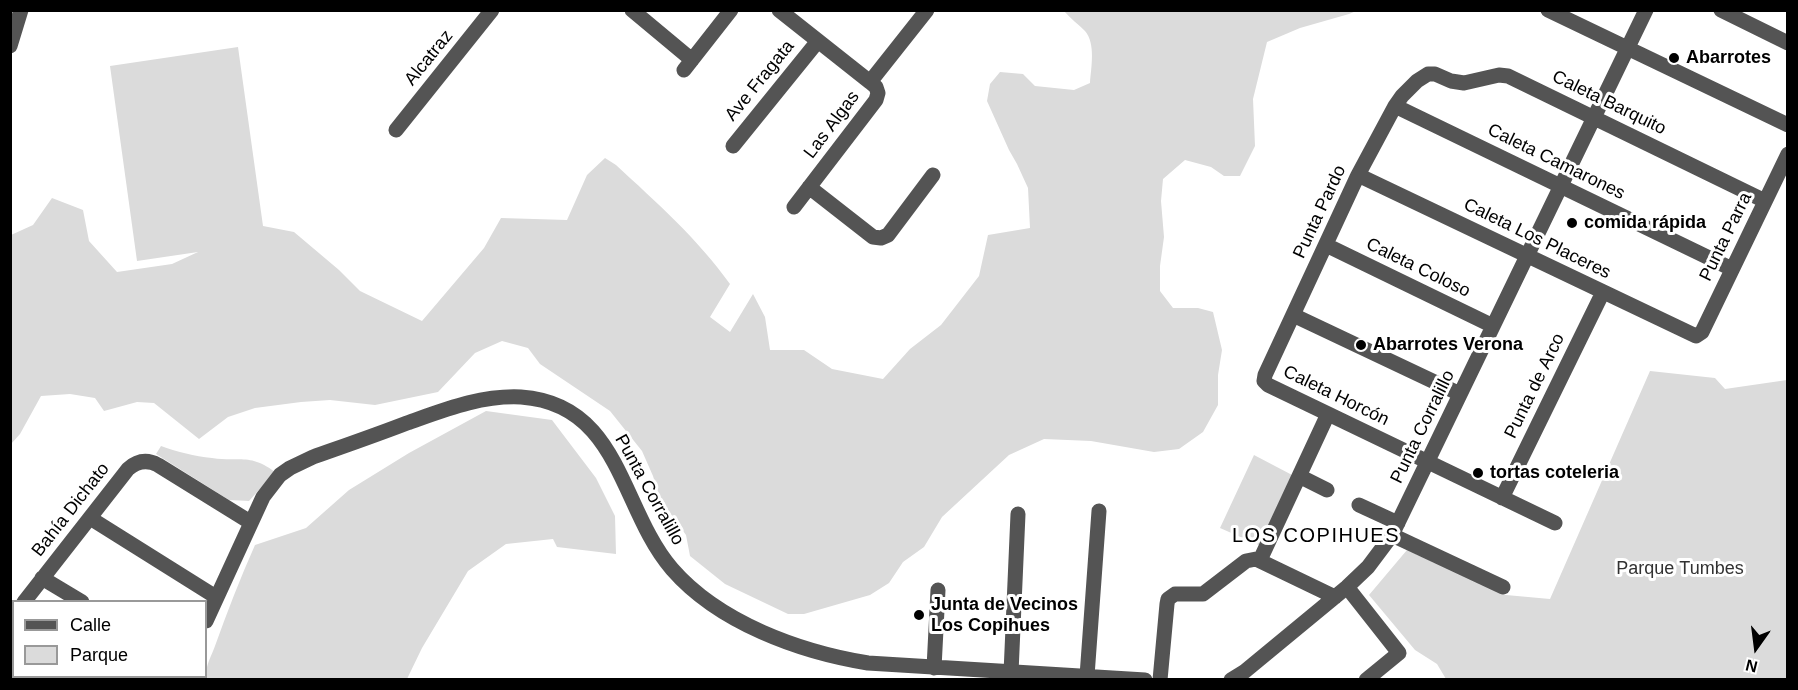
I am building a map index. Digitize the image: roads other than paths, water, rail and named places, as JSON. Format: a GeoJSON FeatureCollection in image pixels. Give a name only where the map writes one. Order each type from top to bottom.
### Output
{"type":"FeatureCollection","features":[{"type":"Feature","properties":{"kind":"street"},"geometry":{"type":"LineString","coordinates":[[10,46],[21,10]]}},
{"type":"Feature","properties":{"kind":"street","name":"Alcatraz"},"geometry":{"type":"LineString","coordinates":[[396,130],[492,10]]}},
{"type":"Feature","properties":{"kind":"street"},"geometry":{"type":"LineString","coordinates":[[632,10],[688,65],[731,10]]}},
{"type":"Feature","properties":{"kind":"street"},"geometry":{"type":"LineString","coordinates":[[779,10],[870,82]]}},
{"type":"Feature","properties":{"kind":"street"},"geometry":{"type":"LineString","coordinates":[[1548,10],[1788,125]]}},
{"type":"Feature","properties":{"kind":"street","name":"Punta Corralillo"},"geometry":{"type":"LineString","coordinates":[[1231,680],[1244,672],[1341,592],[1374,560],[1395,529],[1646,10]]}},
{"type":"Feature","properties":{"kind":"street"},"geometry":{"type":"LineString","coordinates":[[1722,10],[1788,43]]}},
{"type":"Feature","properties":{"kind":"street","name":"Las Algas"},"geometry":{"type":"LineString","coordinates":[[794,207],[878,96],[878,90],[870,82],[926,11]]}},
{"type":"Feature","properties":{"kind":"street","name":"Ave Fragata"},"geometry":{"type":"LineString","coordinates":[[733,146],[818,41]]}},
{"type":"Feature","properties":{"kind":"street","name":"Caleta Barquito"},"geometry":{"type":"LineString","coordinates":[[1431,73],[1451,81],[1464,83],[1498,75],[1508,76],[1765,201]]}},
{"type":"Feature","properties":{"kind":"street","name":"Punta Pardo"},"geometry":{"type":"LineString","coordinates":[[1264,381],[1358,175],[1395,105],[1410,88],[1431,73]]}},
{"type":"Feature","properties":{"kind":"street","name":"Caleta Camarones"},"geometry":{"type":"LineString","coordinates":[[1395,105],[1732,269]]}},
{"type":"Feature","properties":{"kind":"street","name":"Punta Parra"},"geometry":{"type":"LineString","coordinates":[[1698,336],[1788,154]]}},
{"type":"Feature","properties":{"kind":"street"},"geometry":{"type":"LineString","coordinates":[[809,187],[873,237],[881,238],[888,235],[933,175]]}},
{"type":"Feature","properties":{"kind":"street","name":"Caleta Los Placeres"},"geometry":{"type":"LineString","coordinates":[[1358,175],[1698,336]]}},
{"type":"Feature","properties":{"kind":"street","name":"Caleta Coloso"},"geometry":{"type":"LineString","coordinates":[[1326,244],[1493,326]]}},
{"type":"Feature","properties":{"kind":"street","name":"Punta de Arco"},"geometry":{"type":"LineString","coordinates":[[1502,498],[1603,292]]}},
{"type":"Feature","properties":{"kind":"street"},"geometry":{"type":"LineString","coordinates":[[1293,315],[1460,394]]}},
{"type":"Feature","properties":{"kind":"street","name":"Caleta Horcón"},"geometry":{"type":"LineString","coordinates":[[1264,381],[1555,523]]}},
{"type":"Feature","properties":{"kind":"street","name":"Punta Corralillo"},"geometry":{"type":"LineString","coordinates":[[207,619],[250,522],[270,485],[280,475],[301,461],[467,404],[506,397],[548,402],[572,414],[596,435],[615,460],[644,526],[660,554],[686,583],[700,596],[729,614],[799,646],[829,656],[910,673],[934,668],[1009,676],[1087,676],[1145,680]]}},
{"type":"Feature","properties":{"kind":"street"},"geometry":{"type":"LineString","coordinates":[[1260,560],[1328,414]]}},
{"type":"Feature","properties":{"kind":"street","name":"Bahía Dichato"},"geometry":{"type":"LineString","coordinates":[[26,600],[128,469],[137,463],[148,461],[158,465],[250,522]]}},
{"type":"Feature","properties":{"kind":"street"},"geometry":{"type":"LineString","coordinates":[[1299,477],[1327,490]]}},
{"type":"Feature","properties":{"kind":"street"},"geometry":{"type":"LineString","coordinates":[[1359,505],[1395,529],[1503,587]]}},
{"type":"Feature","properties":{"kind":"street"},"geometry":{"type":"LineString","coordinates":[[1087,676],[1099,511]]}},
{"type":"Feature","properties":{"kind":"street"},"geometry":{"type":"LineString","coordinates":[[1009,676],[1018,514]]}},
{"type":"Feature","properties":{"kind":"street"},"geometry":{"type":"LineString","coordinates":[[90,518],[216,597]]}},
{"type":"Feature","properties":{"kind":"street"},"geometry":{"type":"LineString","coordinates":[[1160,680],[1168,599],[1175,594],[1203,594],[1246,561],[1260,560],[1341,592],[1399,652],[1366,680]]}},
{"type":"Feature","properties":{"kind":"street"},"geometry":{"type":"LineString","coordinates":[[42,578],[79,600]]}},
{"type":"Feature","properties":{"kind":"street"},"geometry":{"type":"LineString","coordinates":[[934,668],[938,590]]}},
{"type":"Feature","properties":{"kind":"place","name":"Abarrotes"},"geometry":{"type":"Point","coordinates":[1674,58]}},
{"type":"Feature","properties":{"kind":"place","name":"comida rápida"},"geometry":{"type":"Point","coordinates":[1572,223]}},
{"type":"Feature","properties":{"kind":"place","name":"Abarrotes Verona"},"geometry":{"type":"Point","coordinates":[1361,345]}},
{"type":"Feature","properties":{"kind":"place","name":"tortas coteleria"},"geometry":{"type":"Point","coordinates":[1478,473]}},
{"type":"Feature","properties":{"kind":"place","name":"Junta de Vecinos Los Copihues"},"geometry":{"type":"Point","coordinates":[919,615]}},
{"type":"Feature","properties":{"kind":"district","name":"LOS COPIHUES"},"geometry":{"type":"Point","coordinates":[1316,536]}},
{"type":"Feature","properties":{"kind":"park label","name":"Parque Tumbes"},"geometry":{"type":"Point","coordinates":[1680,569]}}]}
